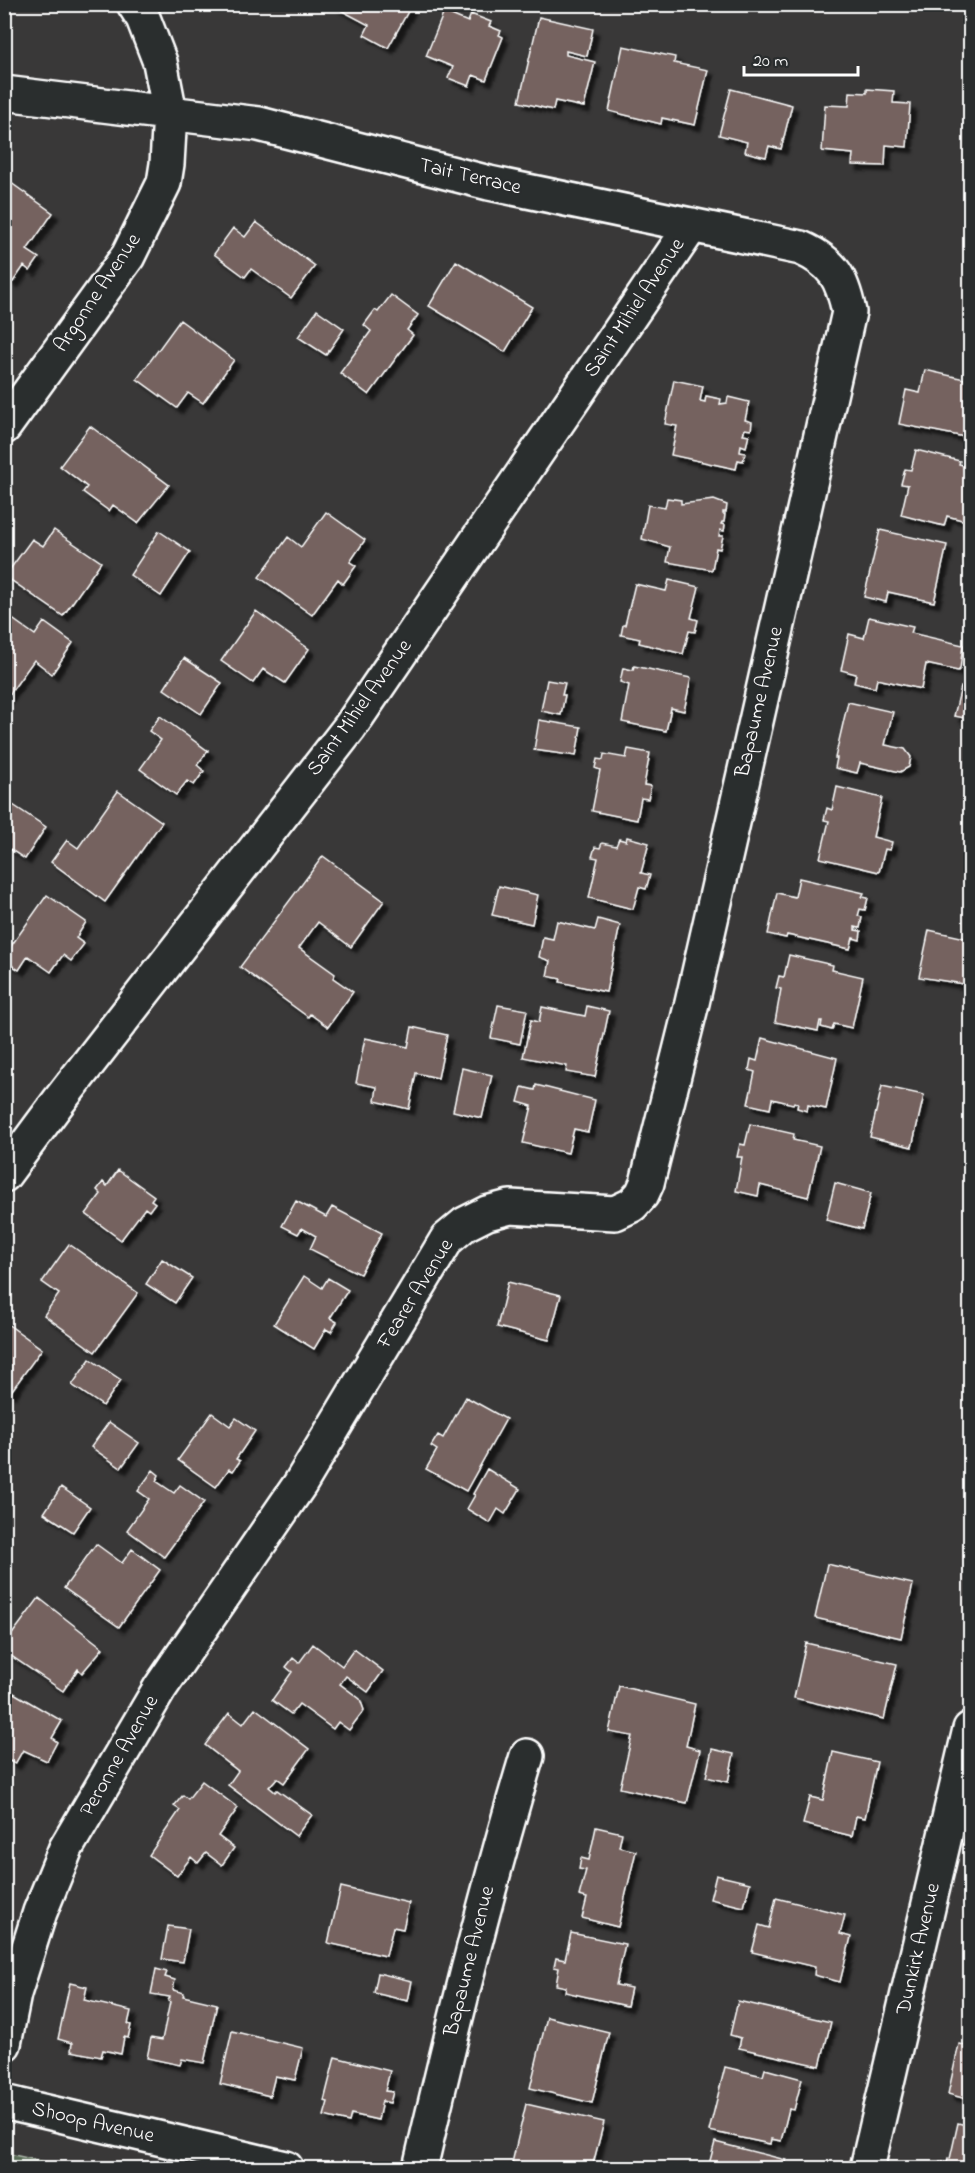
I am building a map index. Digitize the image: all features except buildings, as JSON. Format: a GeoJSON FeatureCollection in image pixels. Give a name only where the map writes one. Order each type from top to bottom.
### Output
{"type":"FeatureCollection","features":[{"type":"Feature","properties":{"kind":"street"},"geometry":{"type":"LineString","coordinates":[[134,4],[143,18],[160,62],[170,113]]}},
{"type":"Feature","properties":{"kind":"street","name":"Tait Terrace"},"geometry":{"type":"LineString","coordinates":[[4,93],[259,124],[489,183],[801,248],[814,254],[834,270],[844,287],[849,312]]}},
{"type":"Feature","properties":{"kind":"street","name":"Argonne Avenue"},"geometry":{"type":"LineString","coordinates":[[4,427],[128,256],[164,183],[170,113]]}},
{"type":"Feature","properties":{"kind":"street","name":"Saint Mihiel Avenue"},"geometry":{"type":"LineString","coordinates":[[4,1175],[350,727],[692,225]]}},
{"type":"Feature","properties":{"kind":"street","name":"Bapaume Avenue"},"geometry":{"type":"LineString","coordinates":[[670,1090],[849,312]]}},
{"type":"Feature","properties":{"kind":"street","name":"Fearer Avenue"},"geometry":{"type":"LineString","coordinates":[[292,1496],[447,1239],[465,1224],[480,1216],[510,1207],[615,1213],[632,1205],[642,1194],[647,1183],[670,1090]]}},
{"type":"Feature","properties":{"kind":"street","name":"Peronne Avenue"},"geometry":{"type":"LineString","coordinates":[[4,2044],[14,1994],[37,1922],[66,1848],[160,1688],[292,1496]]}},
{"type":"Feature","properties":{"kind":"street","name":"Dunkirk Avenue"},"geometry":{"type":"LineString","coordinates":[[867,2169],[970,1729]]}},
{"type":"Feature","properties":{"kind":"street","name":"Bapaume Avenue"},"geometry":{"type":"LineString","coordinates":[[420,2169],[446,2053],[497,1856],[527,1756]]}},
{"type":"Feature","properties":{"kind":"street","name":"Shoop Avenue"},"geometry":{"type":"LineString","coordinates":[[4,2102],[286,2169]]}},
{"type":"Feature","properties":{"kind":"green space"},"geometry":{"type":"Polygon","coordinates":[[[5,2153],[72,2168],[5,2168],[5,2153]]]}}]}
